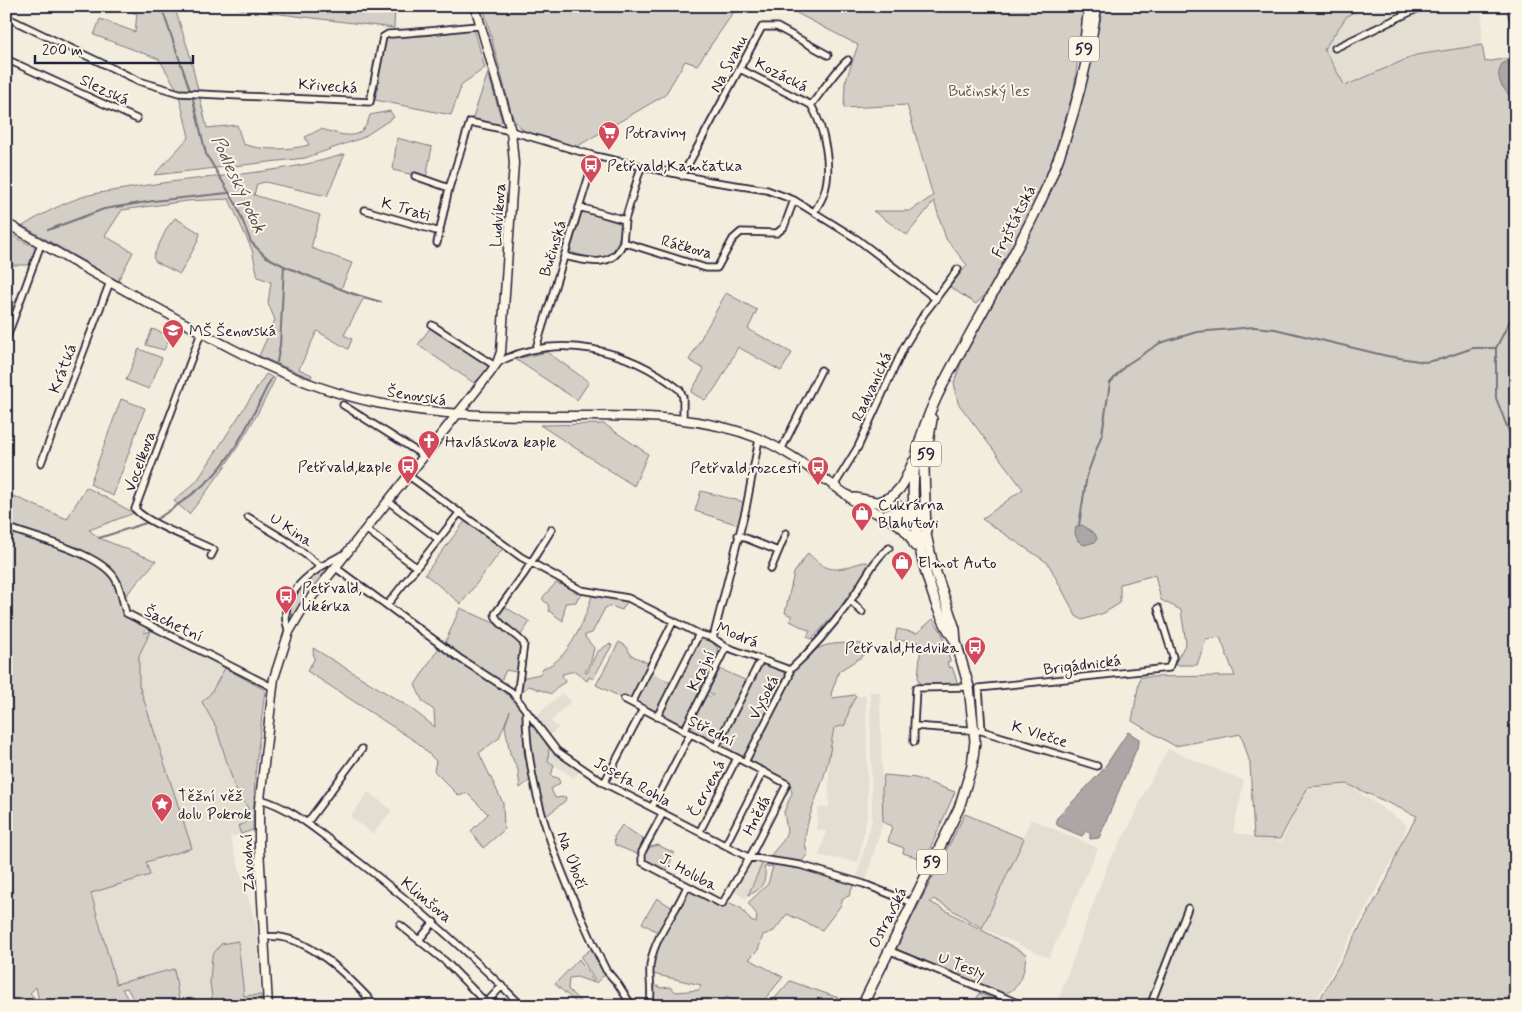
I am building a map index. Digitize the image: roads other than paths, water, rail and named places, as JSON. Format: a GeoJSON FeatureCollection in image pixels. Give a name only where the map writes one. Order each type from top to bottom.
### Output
{"type":"FeatureCollection","features":[{"type":"Feature","properties":{"kind":"main road","name":"Fryštátská"},"geometry":{"type":"LineString","coordinates":[[957,358],[993,294],[1056,166],[1079,91],[1095,7]]}},
{"type":"Feature","properties":{"kind":"main road","name":"Ostravská"},"geometry":{"type":"LineString","coordinates":[[956,642],[948,631],[922,557],[915,512],[918,450],[925,426],[957,358]]}},
{"type":"Feature","properties":{"kind":"main road","name":"Ostravská"},"geometry":{"type":"LineString","coordinates":[[862,1006],[959,808],[972,766],[978,730],[969,687],[956,642],[955,628],[932,561],[926,534],[924,469],[934,406]]}},
{"type":"Feature","properties":{"kind":"main road"},"geometry":{"type":"LineString","coordinates":[[873,502],[891,497],[900,490],[918,450]]}},
{"type":"Feature","properties":{"kind":"main road"},"geometry":{"type":"LineString","coordinates":[[848,496],[915,512]]}},
{"type":"Feature","properties":{"kind":"main road"},"geometry":{"type":"LineString","coordinates":[[848,496],[861,506],[879,513],[904,528],[922,557]]}},
{"type":"Feature","properties":{"kind":"main road"},"geometry":{"type":"LineString","coordinates":[[879,513],[905,516],[915,512],[924,502]]}},
{"type":"Feature","properties":{"kind":"main road"},"geometry":{"type":"LineString","coordinates":[[915,512],[926,534]]}},
{"type":"Feature","properties":{"kind":"street","name":"Ludvíkova"},"geometry":{"type":"LineString","coordinates":[[457,415],[496,365],[503,339],[514,163],[511,132],[475,6]]}},
{"type":"Feature","properties":{"kind":"street"},"geometry":{"type":"LineString","coordinates":[[1335,48],[1423,6]]}},
{"type":"Feature","properties":{"kind":"street","name":"Slezská"},"geometry":{"type":"LineString","coordinates":[[6,17],[131,78],[179,92]]}},
{"type":"Feature","properties":{"kind":"street","name":"Křivecká"},"geometry":{"type":"LineString","coordinates":[[179,92],[370,102],[384,37],[388,34],[422,33],[448,28],[480,26]]}},
{"type":"Feature","properties":{"kind":"street","name":"Na Svahu"},"geometry":{"type":"LineString","coordinates":[[682,176],[762,27],[777,27],[828,55]]}},
{"type":"Feature","properties":{"kind":"street","name":"Slezská"},"geometry":{"type":"LineString","coordinates":[[6,59],[137,119]]}},
{"type":"Feature","properties":{"kind":"street","name":"Kozácká"},"geometry":{"type":"LineString","coordinates":[[811,104],[848,60]]}},
{"type":"Feature","properties":{"kind":"street","name":"Kozácká"},"geometry":{"type":"LineString","coordinates":[[740,69],[811,104],[818,121],[827,164],[825,193],[815,211]]}},
{"type":"Feature","properties":{"kind":"street","name":"K Trati"},"geometry":{"type":"LineString","coordinates":[[437,243],[449,188],[470,122],[511,132]]}},
{"type":"Feature","properties":{"kind":"street"},"geometry":{"type":"LineString","coordinates":[[511,132],[595,156],[682,176],[767,190],[794,200],[815,211],[857,239],[936,299]]}},
{"type":"Feature","properties":{"kind":"street","name":"Bučinská"},"geometry":{"type":"LineString","coordinates":[[536,348],[595,156]]}},
{"type":"Feature","properties":{"kind":"street"},"geometry":{"type":"LineString","coordinates":[[564,256],[593,263],[616,256],[623,242],[625,220],[641,167]]}},
{"type":"Feature","properties":{"kind":"street","name":"K Trati"},"geometry":{"type":"LineString","coordinates":[[416,176],[449,188]]}},
{"type":"Feature","properties":{"kind":"street","name":"Ráčkova"},"geometry":{"type":"LineString","coordinates":[[623,242],[706,268],[717,268],[733,240],[741,232],[777,233],[784,227],[794,200]]}},
{"type":"Feature","properties":{"kind":"street"},"geometry":{"type":"LineString","coordinates":[[579,207],[625,220]]}},
{"type":"Feature","properties":{"kind":"street","name":"K Trati"},"geometry":{"type":"LineString","coordinates":[[365,210],[440,232]]}},
{"type":"Feature","properties":{"kind":"street","name":"Šenovská"},"geometry":{"type":"LineString","coordinates":[[6,223],[201,333],[275,370],[326,389],[396,407],[457,415],[683,418],[726,428],[759,439],[781,450],[848,496]]}},
{"type":"Feature","properties":{"kind":"street"},"geometry":{"type":"LineString","coordinates":[[6,340],[41,244]]}},
{"type":"Feature","properties":{"kind":"street","name":"Radvanická"},"geometry":{"type":"LineString","coordinates":[[834,486],[858,447],[904,347],[958,269]]}},
{"type":"Feature","properties":{"kind":"street","name":"Krátká"},"geometry":{"type":"LineString","coordinates":[[41,463],[110,282]]}},
{"type":"Feature","properties":{"kind":"street"},"geometry":{"type":"LineString","coordinates":[[432,325],[496,365],[536,348],[581,347],[608,352],[630,360],[680,390],[683,397],[683,418]]}},
{"type":"Feature","properties":{"kind":"street","name":"Vocelkova"},"geometry":{"type":"LineString","coordinates":[[201,333],[135,509],[214,550],[211,556]]}},
{"type":"Feature","properties":{"kind":"street"},"geometry":{"type":"LineString","coordinates":[[781,450],[821,370]]}},
{"type":"Feature","properties":{"kind":"street"},"geometry":{"type":"LineString","coordinates":[[343,405],[424,456]]}},
{"type":"Feature","properties":{"kind":"street","name":"Závodní"},"geometry":{"type":"LineString","coordinates":[[268,1006],[259,848],[260,799],[272,687],[289,632],[300,613],[457,415]]}},
{"type":"Feature","properties":{"kind":"street"},"geometry":{"type":"LineString","coordinates":[[713,638],[759,439]]}},
{"type":"Feature","properties":{"kind":"street","name":"Modrá"},"geometry":{"type":"LineString","coordinates":[[409,476],[531,563],[581,590],[628,598],[673,622],[713,638],[726,647],[790,670]]}},
{"type":"Feature","properties":{"kind":"street"},"geometry":{"type":"LineString","coordinates":[[389,502],[438,539]]}},
{"type":"Feature","properties":{"kind":"street"},"geometry":{"type":"LineString","coordinates":[[387,605],[460,512]]}},
{"type":"Feature","properties":{"kind":"street","name":"U Kina"},"geometry":{"type":"LineString","coordinates":[[248,517],[289,542],[320,566]]}},
{"type":"Feature","properties":{"kind":"street","name":"Šachetní"},"geometry":{"type":"LineString","coordinates":[[6,527],[64,545],[81,554],[116,579],[126,613],[272,687]]}},
{"type":"Feature","properties":{"kind":"street"},"geometry":{"type":"LineString","coordinates":[[517,697],[524,644],[494,618],[552,529]]}},
{"type":"Feature","properties":{"kind":"street"},"geometry":{"type":"LineString","coordinates":[[367,530],[416,567]]}},
{"type":"Feature","properties":{"kind":"street"},"geometry":{"type":"LineString","coordinates":[[771,569],[786,533]]}},
{"type":"Feature","properties":{"kind":"street"},"geometry":{"type":"LineString","coordinates":[[738,535],[778,551]]}},
{"type":"Feature","properties":{"kind":"street"},"geometry":{"type":"LineString","coordinates":[[790,670],[850,601],[878,557],[889,548]]}},
{"type":"Feature","properties":{"kind":"street","name":"Závodní"},"geometry":{"type":"LineString","coordinates":[[289,632],[286,615],[292,596],[301,582],[320,566],[350,551]]}},
{"type":"Feature","properties":{"kind":"street","name":"Josefa Rohla"},"geometry":{"type":"LineString","coordinates":[[336,568],[517,697],[556,751],[604,783],[726,844],[748,857],[800,865],[864,884],[912,902]]}},
{"type":"Feature","properties":{"kind":"street"},"geometry":{"type":"LineString","coordinates":[[850,601],[862,612]]}},
{"type":"Feature","properties":{"kind":"street","name":"Brigádnická"},"geometry":{"type":"LineString","coordinates":[[978,730],[979,688],[1169,668],[1173,657],[1158,608]]}},
{"type":"Feature","properties":{"kind":"street"},"geometry":{"type":"LineString","coordinates":[[632,703],[673,622]]}},
{"type":"Feature","properties":{"kind":"street","name":"Krajní"},"geometry":{"type":"LineString","coordinates":[[657,717],[699,634]]}},
{"type":"Feature","properties":{"kind":"street","name":"Krajní"},"geometry":{"type":"LineString","coordinates":[[687,733],[726,647]]}},
{"type":"Feature","properties":{"kind":"street"},"geometry":{"type":"LineString","coordinates":[[716,747],[761,659]]}},
{"type":"Feature","properties":{"kind":"street","name":"Vysoká"},"geometry":{"type":"LineString","coordinates":[[745,762],[789,677],[790,670]]}},
{"type":"Feature","properties":{"kind":"street"},"geometry":{"type":"LineString","coordinates":[[914,742],[916,688],[969,687]]}},
{"type":"Feature","properties":{"kind":"street","name":"Střední"},"geometry":{"type":"LineString","coordinates":[[624,700],[787,784]]}},
{"type":"Feature","properties":{"kind":"street"},"geometry":{"type":"LineString","coordinates":[[604,783],[643,709]]}},
{"type":"Feature","properties":{"kind":"street","name":"Na Úbočí"},"geometry":{"type":"LineString","coordinates":[[526,710],[527,746],[533,784],[553,849],[606,970],[618,984],[632,1006]]}},
{"type":"Feature","properties":{"kind":"street"},"geometry":{"type":"LineString","coordinates":[[914,726],[978,730]]}},
{"type":"Feature","properties":{"kind":"street","name":"K Vlečce"},"geometry":{"type":"LineString","coordinates":[[978,730],[1098,766]]}},
{"type":"Feature","properties":{"kind":"street"},"geometry":{"type":"LineString","coordinates":[[652,807],[687,733]]}},
{"type":"Feature","properties":{"kind":"street"},"geometry":{"type":"LineString","coordinates":[[307,823],[362,750]]}},
{"type":"Feature","properties":{"kind":"street","name":"Červená"},"geometry":{"type":"LineString","coordinates":[[700,831],[737,758]]}},
{"type":"Feature","properties":{"kind":"street","name":"Hnědá"},"geometry":{"type":"LineString","coordinates":[[726,844],[763,771]]}},
{"type":"Feature","properties":{"kind":"street","name":"Hnědá"},"geometry":{"type":"LineString","coordinates":[[748,857],[752,854],[787,784]]}},
{"type":"Feature","properties":{"kind":"street","name":"Klimšova"},"geometry":{"type":"LineString","coordinates":[[260,799],[282,805],[380,877],[434,922],[522,1006]]}},
{"type":"Feature","properties":{"kind":"street","name":"J. Holuba"},"geometry":{"type":"LineString","coordinates":[[663,813],[641,858],[642,862],[687,886],[722,904],[748,857]]}},
{"type":"Feature","properties":{"kind":"street"},"geometry":{"type":"LineString","coordinates":[[649,1006],[652,991],[649,970],[655,947],[687,886]]}},
{"type":"Feature","properties":{"kind":"street"},"geometry":{"type":"LineString","coordinates":[[1150,1006],[1188,908]]}},
{"type":"Feature","properties":{"kind":"street"},"geometry":{"type":"LineString","coordinates":[[419,940],[434,922]]}},
{"type":"Feature","properties":{"kind":"street"},"geometry":{"type":"LineString","coordinates":[[400,924],[446,962],[488,1004],[502,986]]}},
{"type":"Feature","properties":{"kind":"street"},"geometry":{"type":"LineString","coordinates":[[265,937],[291,941],[326,958],[345,973],[376,1006]]}},
{"type":"Feature","properties":{"kind":"street","name":"U Tesly"},"geometry":{"type":"LineString","coordinates":[[888,950],[1025,1006]]}},
{"type":"Feature","properties":{"kind":"waterway","name":"Podleský potok"},"geometry":{"type":"LineString","coordinates":[[161,6],[191,93]]}},
{"type":"Feature","properties":{"kind":"waterway"},"geometry":{"type":"LineString","coordinates":[[1510,6],[1508,13],[1516,45]]}},
{"type":"Feature","properties":{"kind":"waterway"},"geometry":{"type":"LineString","coordinates":[[1512,62],[1516,53]]}},
{"type":"Feature","properties":{"kind":"waterway","name":"Podleský potok"},"geometry":{"type":"LineString","coordinates":[[192,95],[206,154],[236,204],[251,242],[265,256],[284,266],[280,345],[277,362]]}},
{"type":"Feature","properties":{"kind":"waterway"},"geometry":{"type":"LineString","coordinates":[[48,230],[104,209],[153,201],[228,193]]}},
{"type":"Feature","properties":{"kind":"waterway"},"geometry":{"type":"LineString","coordinates":[[284,266],[353,294],[381,302]]}},
{"type":"Feature","properties":{"kind":"waterway"},"geometry":{"type":"LineString","coordinates":[[1079,525],[1087,475],[1102,434],[1110,383],[1126,365],[1160,343],[1197,332],[1254,327],[1275,329],[1387,356],[1425,362],[1441,359],[1473,348],[1496,348],[1516,309]]}},
{"type":"Feature","properties":{"kind":"waterway"},"geometry":{"type":"LineString","coordinates":[[1496,348],[1496,398],[1516,450]]}},
{"type":"Feature","properties":{"kind":"waterway","name":"Podleský potok"},"geometry":{"type":"LineString","coordinates":[[154,521],[199,489],[221,467],[230,456],[245,430],[271,379]]}},
{"type":"Feature","properties":{"kind":"waterway","name":"Podleský potok"},"geometry":{"type":"LineString","coordinates":[[99,538],[149,522]]}},
{"type":"Feature","properties":{"kind":"place","name":"Potraviny"},"geometry":{"type":"Point","coordinates":[609,151]}},
{"type":"Feature","properties":{"kind":"place","name":"Petřvald,Kamčatka"},"geometry":{"type":"Point","coordinates":[591,184]}},
{"type":"Feature","properties":{"kind":"place","name":"MŠ Šenovská"},"geometry":{"type":"Point","coordinates":[173,349]}},
{"type":"Feature","properties":{"kind":"place","name":"Havláskova kaple"},"geometry":{"type":"Point","coordinates":[429,460]}},
{"type":"Feature","properties":{"kind":"place","name":"Petřvald,kaple"},"geometry":{"type":"Point","coordinates":[408,485]}},
{"type":"Feature","properties":{"kind":"place","name":"Petřvald,rozcestí"},"geometry":{"type":"Point","coordinates":[818,486]}},
{"type":"Feature","properties":{"kind":"place","name":"Cukrárna Blahutovi"},"geometry":{"type":"Point","coordinates":[862,532]}},
{"type":"Feature","properties":{"kind":"place","name":"Elmot Auto"},"geometry":{"type":"Point","coordinates":[902,581]}},
{"type":"Feature","properties":{"kind":"place","name":"Petřvald, likérka"},"geometry":{"type":"Point","coordinates":[286,615]}},
{"type":"Feature","properties":{"kind":"place","name":"Petřvald,Hedvika"},"geometry":{"type":"Point","coordinates":[975,666]}},
{"type":"Feature","properties":{"kind":"place","name":"Těžní věž dolu Pokrok"},"geometry":{"type":"Point","coordinates":[162,823]}},
{"type":"Feature","properties":{"kind":"park label","name":"Bučinský les"},"geometry":{"type":"Point","coordinates":[989,90]}}]}
